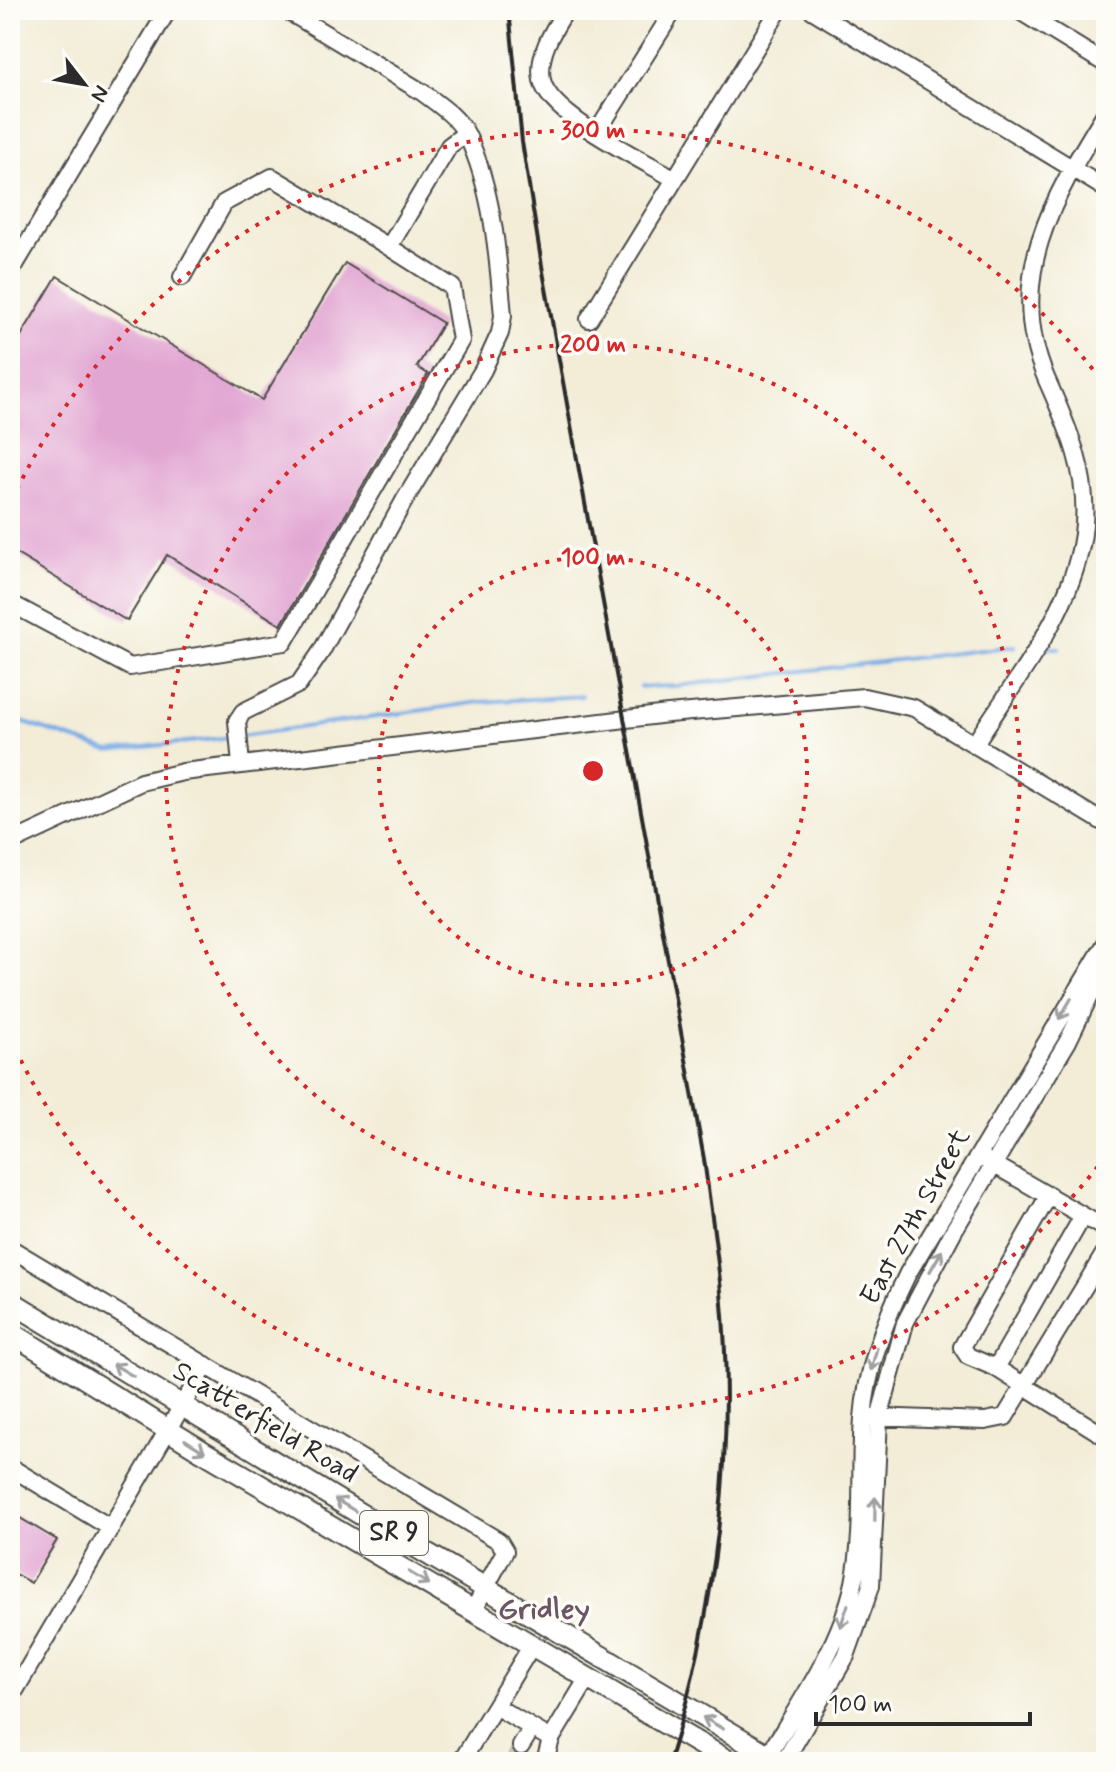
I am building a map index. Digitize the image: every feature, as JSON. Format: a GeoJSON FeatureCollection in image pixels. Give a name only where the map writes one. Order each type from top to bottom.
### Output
{"type":"FeatureCollection","features":[{"type":"Feature","properties":{"kind":"main road","name":"Scatterfield Road"},"geometry":{"type":"LineString","coordinates":[[10,1301],[774,1760]]}},
{"type":"Feature","properties":{"kind":"main road","name":"Scatterfield Road"},"geometry":{"type":"LineString","coordinates":[[10,1332],[730,1762]]}},
{"type":"Feature","properties":{"kind":"street"},"geometry":{"type":"LineString","coordinates":[[10,273],[168,10]]}},
{"type":"Feature","properties":{"kind":"street"},"geometry":{"type":"LineString","coordinates":[[241,765],[237,735],[243,712],[299,684],[321,652],[404,501],[464,403],[500,333],[503,316],[489,202],[466,133],[444,108],[422,92],[286,10]]}},
{"type":"Feature","properties":{"kind":"street"},"geometry":{"type":"LineString","coordinates":[[566,10],[551,34],[541,77],[556,104],[675,179]]}},
{"type":"Feature","properties":{"kind":"street"},"geometry":{"type":"LineString","coordinates":[[597,132],[674,10]]}},
{"type":"Feature","properties":{"kind":"street"},"geometry":{"type":"LineString","coordinates":[[589,319],[779,10]]}},
{"type":"Feature","properties":{"kind":"street"},"geometry":{"type":"LineString","coordinates":[[812,10],[1106,189]]}},
{"type":"Feature","properties":{"kind":"street"},"geometry":{"type":"LineString","coordinates":[[1018,10],[1106,64]]}},
{"type":"Feature","properties":{"kind":"street"},"geometry":{"type":"LineString","coordinates":[[974,745],[1052,619],[1080,554],[1085,522],[1080,459],[1036,344],[1030,279],[1039,234],[1072,168],[1106,112]]}},
{"type":"Feature","properties":{"kind":"street"},"geometry":{"type":"LineString","coordinates":[[389,247],[449,146],[466,133]]}},
{"type":"Feature","properties":{"kind":"street"},"geometry":{"type":"LineString","coordinates":[[11,605],[130,667],[284,642],[461,340],[452,287],[272,177],[224,203],[182,277]]}},
{"type":"Feature","properties":{"kind":"street"},"geometry":{"type":"LineString","coordinates":[[10,843],[141,782],[183,772],[668,714],[864,697],[914,708],[1106,824]]}},
{"type":"Feature","properties":{"kind":"street","name":"East 27th Street"},"geometry":{"type":"LineString","coordinates":[[986,1160],[1106,943]]}},
{"type":"Feature","properties":{"kind":"street","name":"East 27th Street"},"geometry":{"type":"LineString","coordinates":[[774,1760],[844,1618],[854,1579],[871,1416],[871,1368],[889,1311],[908,1273],[1068,1041],[1106,962]]}},
{"type":"Feature","properties":{"kind":"street"},"geometry":{"type":"LineString","coordinates":[[986,1160],[1106,1229]]}},
{"type":"Feature","properties":{"kind":"street"},"geometry":{"type":"LineString","coordinates":[[1049,1195],[962,1347],[968,1356],[996,1368],[1106,1437]]}},
{"type":"Feature","properties":{"kind":"street"},"geometry":{"type":"LineString","coordinates":[[996,1368],[1083,1216]]}},
{"type":"Feature","properties":{"kind":"street"},"geometry":{"type":"LineString","coordinates":[[10,1248],[499,1541],[505,1551],[473,1611]]}},
{"type":"Feature","properties":{"kind":"street"},"geometry":{"type":"LineString","coordinates":[[871,1416],[985,1421],[1005,1417],[1106,1251]]}},
{"type":"Feature","properties":{"kind":"street"},"geometry":{"type":"LineString","coordinates":[[10,1699],[206,1365]]}},
{"type":"Feature","properties":{"kind":"street"},"geometry":{"type":"LineString","coordinates":[[10,1467],[111,1528]]}},
{"type":"Feature","properties":{"kind":"street"},"geometry":{"type":"LineString","coordinates":[[461,1762],[532,1645]]}},
{"type":"Feature","properties":{"kind":"street"},"geometry":{"type":"LineString","coordinates":[[545,1762],[551,1739],[588,1678]]}},
{"type":"Feature","properties":{"kind":"street"},"geometry":{"type":"LineString","coordinates":[[495,1706],[551,1739]]}},
{"type":"Feature","properties":{"kind":"street"},"geometry":{"type":"LineString","coordinates":[[521,1746],[532,1728]]}},
{"type":"Feature","properties":{"kind":"building"},"geometry":{"type":"Polygon","coordinates":[[[345,263],[443,323],[417,367],[428,374],[281,625],[167,555],[127,621],[10,550],[10,354],[57,276],[262,400],[345,263]]]}},
{"type":"Feature","properties":{"kind":"building"},"geometry":{"type":"Polygon","coordinates":[[[10,1512],[57,1540],[31,1583],[10,1571],[10,1512]]]}},
{"type":"Feature","properties":{"kind":"waterway"},"geometry":{"type":"LineString","coordinates":[[641,687],[677,686],[1015,646]]}},
{"type":"Feature","properties":{"kind":"waterway"},"geometry":{"type":"LineString","coordinates":[[1048,648],[1059,648]]}},
{"type":"Feature","properties":{"kind":"waterway"},"geometry":{"type":"LineString","coordinates":[[241,736],[480,702],[582,696]]}},
{"type":"Feature","properties":{"kind":"waterway"},"geometry":{"type":"LineString","coordinates":[[10,718],[109,751],[232,737]]}},
{"type":"Feature","properties":{"kind":"tunnel"},"geometry":{"type":"LineString","coordinates":[[512,1762],[521,1746]]}},
{"type":"Feature","properties":{"kind":"railway"},"geometry":{"type":"LineString","coordinates":[[509,10],[522,142],[542,266],[704,1159],[721,1292],[726,1411],[718,1530],[699,1647],[669,1762]]}},
{"type":"Feature","properties":{"kind":"district","name":"Gridley"},"geometry":{"type":"Point","coordinates":[544,1609]}}]}
